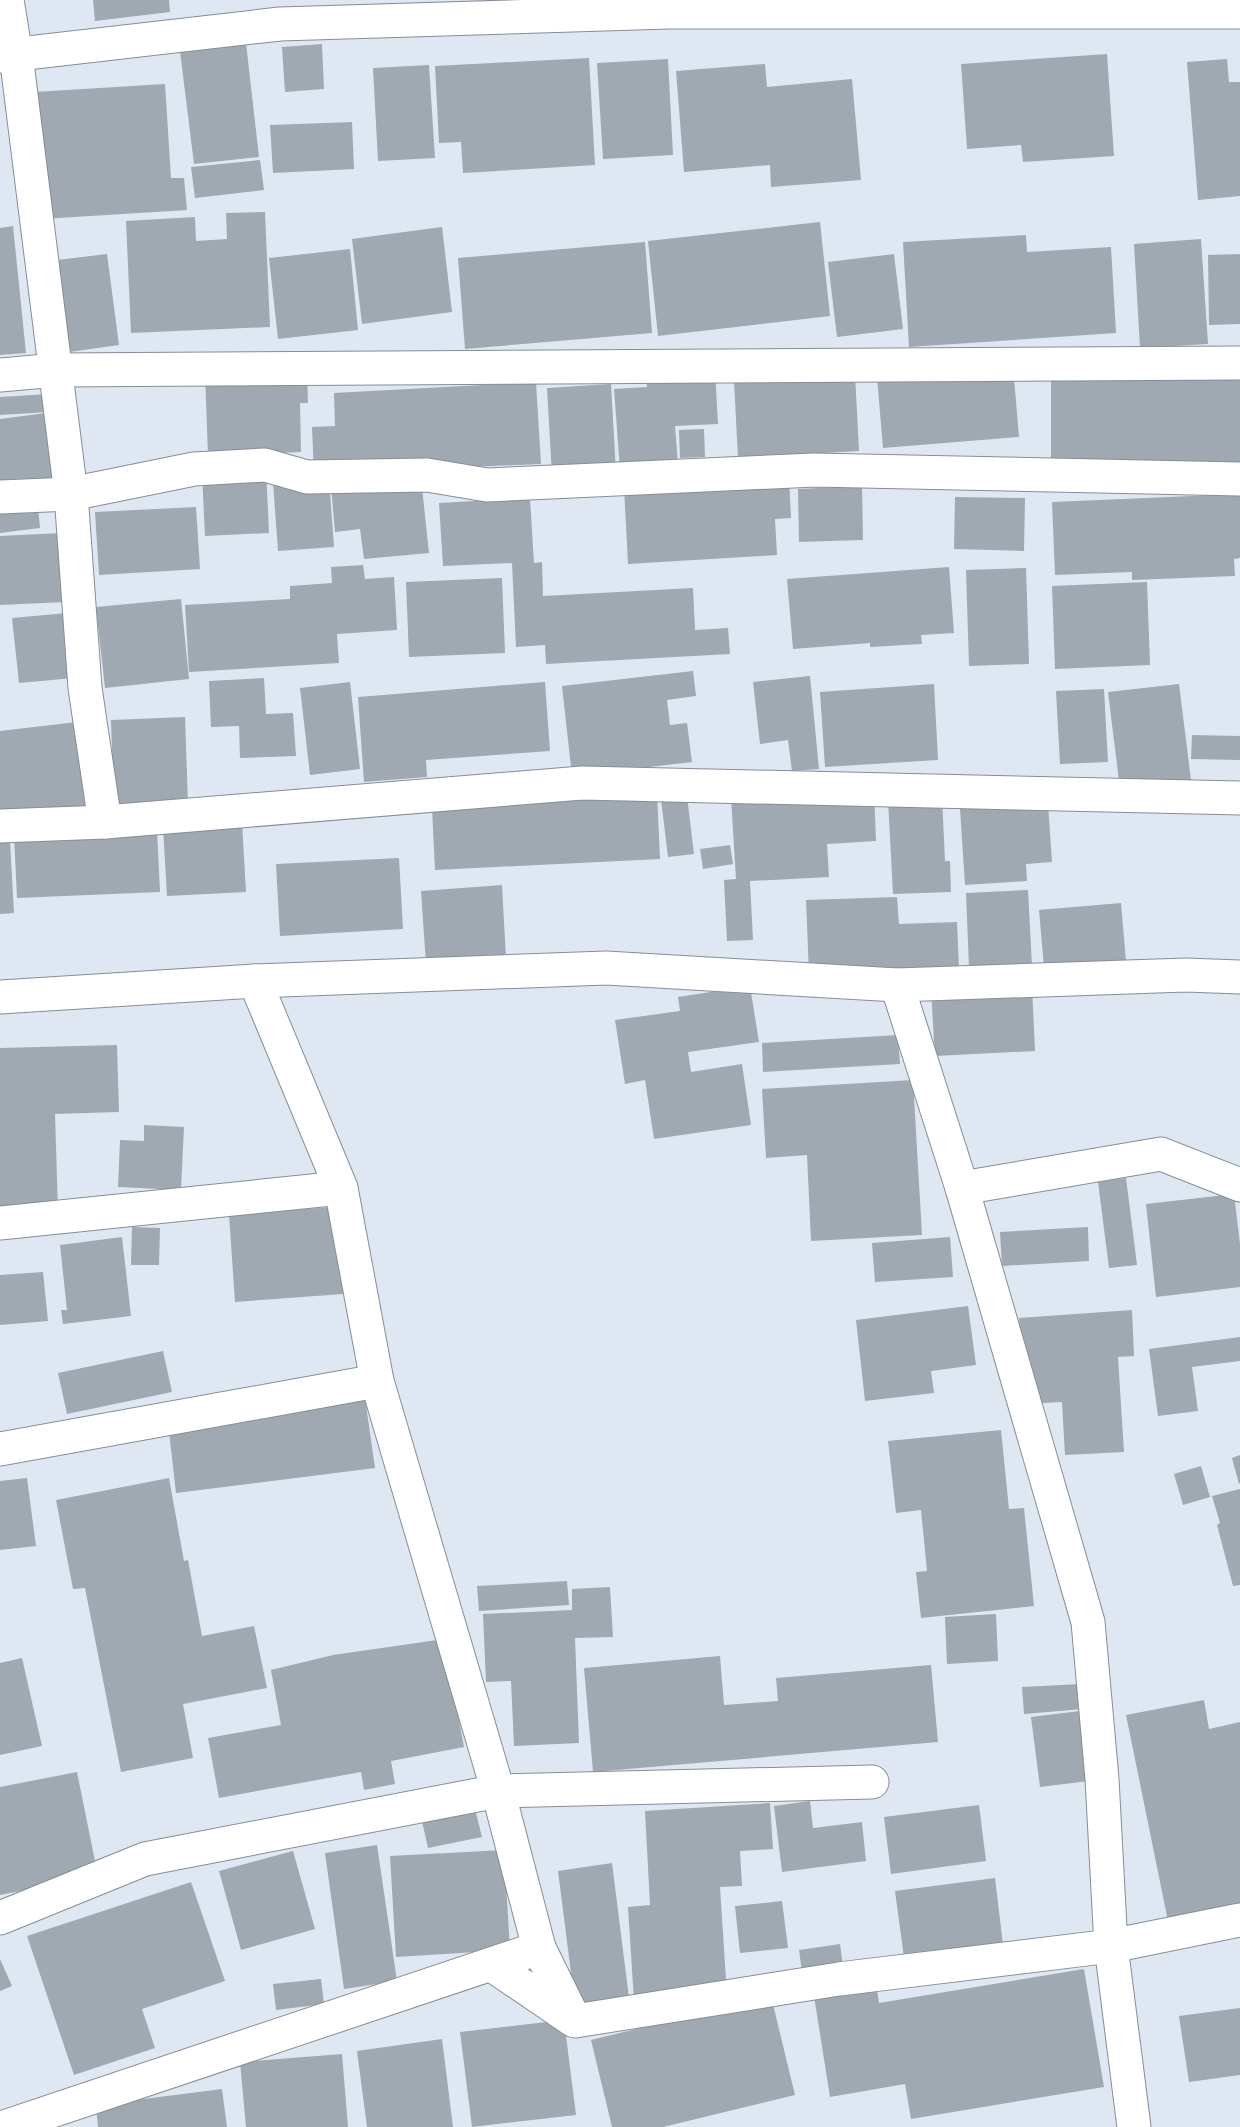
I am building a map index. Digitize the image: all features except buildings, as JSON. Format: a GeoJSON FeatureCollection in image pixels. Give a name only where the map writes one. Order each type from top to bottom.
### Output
{"type":"FeatureCollection","features":[{"type":"Feature","properties":{"kind":"street"},"geometry":{"type":"LineString","coordinates":[[7,0],[8,55],[56,370],[71,494],[85,688],[105,822]]}},
{"type":"Feature","properties":{"kind":"street"},"geometry":{"type":"LineString","coordinates":[[8,55],[280,24],[669,6],[1240,12]]}},
{"type":"Feature","properties":{"kind":"street"},"geometry":{"type":"LineString","coordinates":[[0,375],[56,370],[1240,363]]}},
{"type":"Feature","properties":{"kind":"street"},"geometry":{"type":"LineString","coordinates":[[0,497],[71,494],[194,469],[265,465],[307,477],[427,475],[487,485],[814,470],[1240,479]]}},
{"type":"Feature","properties":{"kind":"street"},"geometry":{"type":"LineString","coordinates":[[0,826],[105,822],[582,783],[1240,798]]}},
{"type":"Feature","properties":{"kind":"street"},"geometry":{"type":"LineString","coordinates":[[0,997],[255,981],[606,968],[897,985],[1186,975],[1240,977]]}},
{"type":"Feature","properties":{"kind":"street"},"geometry":{"type":"LineString","coordinates":[[255,981],[341,1188],[377,1381],[498,1791],[539,1948],[575,2021]]}},
{"type":"Feature","properties":{"kind":"street"},"geometry":{"type":"LineString","coordinates":[[897,985],[962,1188],[1088,1622],[1102,1779],[1111,1946],[1134,2127]]}},
{"type":"Feature","properties":{"kind":"street"},"geometry":{"type":"LineString","coordinates":[[962,1188],[1161,1154],[1239,1187]]}},
{"type":"Feature","properties":{"kind":"street"},"geometry":{"type":"LineString","coordinates":[[0,1223],[341,1188]]}},
{"type":"Feature","properties":{"kind":"street"},"geometry":{"type":"LineString","coordinates":[[0,1449],[377,1381]]}},
{"type":"Feature","properties":{"kind":"street"},"geometry":{"type":"LineString","coordinates":[[0,1918],[145,1859],[498,1791],[872,1782]]}},
{"type":"Feature","properties":{"kind":"street"},"geometry":{"type":"LineString","coordinates":[[492,1965],[575,2021],[839,1979],[1111,1946],[1240,1920]]}},
{"type":"Feature","properties":{"kind":"street"},"geometry":{"type":"LineString","coordinates":[[4,2127],[539,1948]]}}]}
